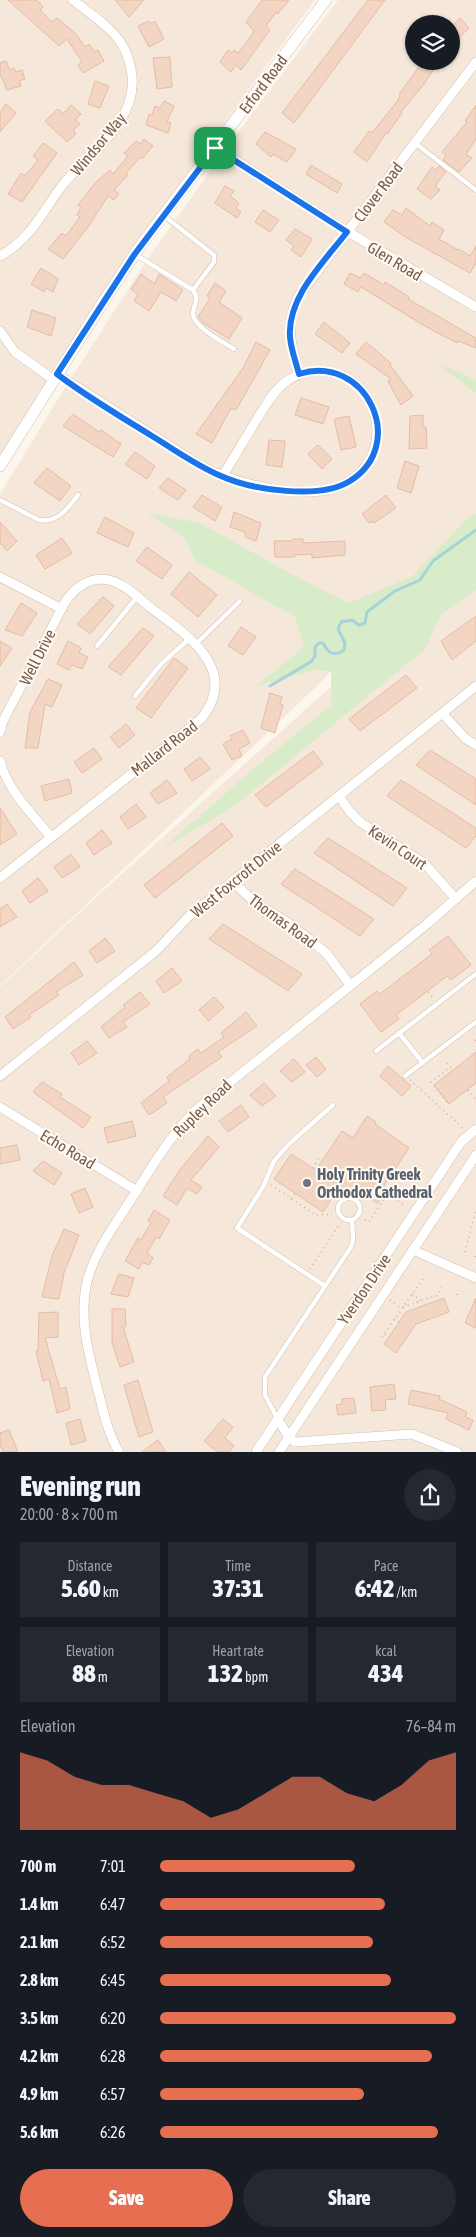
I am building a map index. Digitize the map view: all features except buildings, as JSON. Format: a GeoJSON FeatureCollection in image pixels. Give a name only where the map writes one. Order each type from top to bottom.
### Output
{"type":"FeatureCollection","features":[{"type":"Feature","properties":{"kind":"street","name":"Windsor Way"},"geometry":{"type":"LineString","coordinates":[[0,256],[10,250],[30,232],[63,184],[118,126],[129,104],[133,77],[125,50],[119,40],[106,26],[74,0]]}},
{"type":"Feature","properties":{"kind":"street","name":"Erford Road"},"geometry":{"type":"LineString","coordinates":[[0,466],[134,255],[326,0]]}},
{"type":"Feature","properties":{"kind":"street","name":"Clover Road"},"geometry":{"type":"LineString","coordinates":[[299,374],[290,337],[290,321],[293,307],[298,297],[476,62]]}},
{"type":"Feature","properties":{"kind":"street","name":"Glen Road"},"geometry":{"type":"LineString","coordinates":[[215,148],[347,232],[476,307]]}},
{"type":"Feature","properties":{"kind":"street"},"geometry":{"type":"LineString","coordinates":[[0,331],[15,352],[150,435],[222,477],[261,487],[320,491],[350,481],[367,466],[375,448],[378,426],[373,406],[358,385],[341,375],[318,371],[299,374],[282,385],[270,398],[222,477]]}},
{"type":"Feature","properties":{"kind":"street"},"geometry":{"type":"LineString","coordinates":[[0,577],[62,609]]}},
{"type":"Feature","properties":{"kind":"street","name":"Mallard Road"},"geometry":{"type":"LineString","coordinates":[[0,878],[202,718],[207,712],[213,697],[215,680],[209,662],[193,641],[122,586],[110,581],[93,580],[78,587],[70,594],[62,609]]}},
{"type":"Feature","properties":{"kind":"street","name":"Well Drive"},"geometry":{"type":"LineString","coordinates":[[0,732],[3,721],[62,609]]}},
{"type":"Feature","properties":{"kind":"street","name":"West Foxcroft Drive"},"geometry":{"type":"LineString","coordinates":[[0,1076],[156,951],[189,916],[476,686]]}},
{"type":"Feature","properties":{"kind":"street"},"geometry":{"type":"LineString","coordinates":[[442,714],[466,739],[476,745]]}},
{"type":"Feature","properties":{"kind":"street"},"geometry":{"type":"LineString","coordinates":[[0,761],[6,778],[14,792],[51,837]]}},
{"type":"Feature","properties":{"kind":"street","name":"Kevin Court"},"geometry":{"type":"LineString","coordinates":[[339,796],[360,822],[424,863],[456,899]]}},
{"type":"Feature","properties":{"kind":"street","name":"Thomas Road"},"geometry":{"type":"LineString","coordinates":[[232,881],[252,900],[290,924],[327,954],[350,985]]}},
{"type":"Feature","properties":{"kind":"street","name":"Rupley Road"},"geometry":{"type":"LineString","coordinates":[[118,1452],[108,1430],[89,1356],[84,1324],[84,1301],[88,1277],[94,1260],[136,1191],[168,1141],[197,1109],[476,881]]}},
{"type":"Feature","properties":{"kind":"street","name":"Echo Road"},"geometry":{"type":"LineString","coordinates":[[0,1107],[136,1191]]}},
{"type":"Feature","properties":{"kind":"street","name":"Yverdon Drive"},"geometry":{"type":"LineString","coordinates":[[256,1452],[461,1142],[476,1129]]}},
{"type":"Feature","properties":{"kind":"street","name":"Yverdon Drive"},"geometry":{"type":"LineString","coordinates":[[279,1452],[476,1155]]}},
{"type":"Feature","properties":{"kind":"street"},"geometry":{"type":"LineString","coordinates":[[413,1250],[476,1278]]}},
{"type":"Feature","properties":{"kind":"street"},"geometry":{"type":"LineString","coordinates":[[278,1420],[289,1437],[295,1442],[415,1434],[457,1452]]}},
{"type":"Feature","properties":{"kind":"lane"},"geometry":{"type":"LineString","coordinates":[[415,143],[476,190]]}},
{"type":"Feature","properties":{"kind":"lane"},"geometry":{"type":"LineString","coordinates":[[163,215],[214,255],[214,262],[193,290]]}},
{"type":"Feature","properties":{"kind":"lane"},"geometry":{"type":"LineString","coordinates":[[134,255],[193,290],[197,296],[193,314],[194,319],[200,326],[234,349]]}},
{"type":"Feature","properties":{"kind":"lane"},"geometry":{"type":"LineString","coordinates":[[0,500],[39,520],[46,521],[60,516],[78,495]]}},
{"type":"Feature","properties":{"kind":"lane"},"geometry":{"type":"LineString","coordinates":[[97,646],[137,597]]}},
{"type":"Feature","properties":{"kind":"lane"},"geometry":{"type":"LineString","coordinates":[[135,696],[161,664],[193,641],[240,601]]}},
{"type":"Feature","properties":{"kind":"lane"},"geometry":{"type":"LineString","coordinates":[[376,1051],[476,974]]}},
{"type":"Feature","properties":{"kind":"lane"},"geometry":{"type":"LineString","coordinates":[[405,1076],[476,1022]]}},
{"type":"Feature","properties":{"kind":"lane"},"geometry":{"type":"LineString","coordinates":[[399,1033],[422,1062]]}},
{"type":"Feature","properties":{"kind":"lane"},"geometry":{"type":"LineString","coordinates":[[325,1286],[237,1228],[263,1187],[274,1161],[289,1144],[333,1105]]}},
{"type":"Feature","properties":{"kind":"lane"},"geometry":{"type":"LineString","coordinates":[[346,1199],[355,1200],[360,1207],[358,1215],[352,1220],[344,1218],[340,1214],[340,1205],[346,1199]]}},
{"type":"Feature","properties":{"kind":"lane"},"geometry":{"type":"LineString","coordinates":[[278,1420],[264,1395],[265,1377],[352,1244],[352,1220]]}},
{"type":"Feature","properties":{"kind":"path"},"geometry":{"type":"LineString","coordinates":[[428,992],[434,999]]}},
{"type":"Feature","properties":{"kind":"path"},"geometry":{"type":"LineString","coordinates":[[447,1063],[453,1070]]}},
{"type":"Feature","properties":{"kind":"path"},"geometry":{"type":"LineString","coordinates":[[447,1102],[431,1082],[450,1067]]}},
{"type":"Feature","properties":{"kind":"path"},"geometry":{"type":"LineString","coordinates":[[405,1076],[465,1130]]}},
{"type":"Feature","properties":{"kind":"path"},"geometry":{"type":"LineString","coordinates":[[468,1090],[476,1100]]}},
{"type":"Feature","properties":{"kind":"path"},"geometry":{"type":"LineString","coordinates":[[312,1168],[320,1156]]}},
{"type":"Feature","properties":{"kind":"path"},"geometry":{"type":"LineString","coordinates":[[270,1185],[316,1215],[332,1214]]}},
{"type":"Feature","properties":{"kind":"path"},"geometry":{"type":"LineString","coordinates":[[381,1190],[411,1210]]}},
{"type":"Feature","properties":{"kind":"path"},"geometry":{"type":"LineString","coordinates":[[359,1191],[357,1195],[360,1197],[362,1193]]}},
{"type":"Feature","properties":{"kind":"path"},"geometry":{"type":"LineString","coordinates":[[291,1199],[295,1193]]}},
{"type":"Feature","properties":{"kind":"path"},"geometry":{"type":"LineString","coordinates":[[365,1220],[368,1222],[387,1194]]}},
{"type":"Feature","properties":{"kind":"path"},"geometry":{"type":"LineString","coordinates":[[464,1252],[475,1219],[476,1210]]}},
{"type":"Feature","properties":{"kind":"path"},"geometry":{"type":"LineString","coordinates":[[309,1270],[340,1225]]}},
{"type":"Feature","properties":{"kind":"path"},"geometry":{"type":"LineString","coordinates":[[382,1337],[424,1276]]}},
{"type":"Feature","properties":{"kind":"path"},"geometry":{"type":"LineString","coordinates":[[402,1308],[438,1295],[441,1287]]}},
{"type":"Feature","properties":{"kind":"path"},"geometry":{"type":"LineString","coordinates":[[412,1294],[422,1301]]}},
{"type":"Feature","properties":{"kind":"path"},"geometry":{"type":"LineString","coordinates":[[434,1297],[435,1301]]}},
{"type":"Feature","properties":{"kind":"path"},"geometry":{"type":"LineString","coordinates":[[390,1300],[402,1308]]}},
{"type":"Feature","properties":{"kind":"path"},"geometry":{"type":"LineString","coordinates":[[417,1302],[419,1307]]}},
{"type":"Feature","properties":{"kind":"path"},"geometry":{"type":"LineString","coordinates":[[394,1320],[399,1322]]}},
{"type":"Feature","properties":{"kind":"path"},"geometry":{"type":"LineString","coordinates":[[384,1334],[389,1337]]}},
{"type":"Feature","properties":{"kind":"shaded area"},"geometry":{"type":"Polygon","coordinates":[[[0,0],[315,0],[164,205],[0,461],[0,0]]]}},
{"type":"Feature","properties":{"kind":"shaded area"},"geometry":{"type":"Polygon","coordinates":[[[338,0],[476,0],[476,516],[318,685],[0,986],[0,494],[146,261],[230,143],[338,0]]]}},
{"type":"Feature","properties":{"kind":"shaded area"},"geometry":{"type":"Polygon","coordinates":[[[476,557],[476,1452],[0,1452],[0,987],[105,889],[476,557]]]}},
{"type":"Feature","properties":{"kind":"green space"},"geometry":{"type":"Polygon","coordinates":[[[435,362],[476,380],[476,393],[435,362]]]}},
{"type":"Feature","properties":{"kind":"green space"},"geometry":{"type":"Polygon","coordinates":[[[147,513],[200,523],[304,581],[349,603],[413,576],[465,520],[476,513],[476,590],[441,615],[425,649],[236,805],[161,850],[253,769],[331,705],[331,672],[317,669],[255,687],[304,647],[295,617],[195,560],[184,537],[147,513]]]}},
{"type":"Feature","properties":{"kind":"waterway"},"geometry":{"type":"LineString","coordinates":[[270,686],[312,661],[315,656],[315,647],[319,643],[323,643],[332,653],[344,650],[345,643],[338,629],[341,622],[352,620],[359,625],[365,623],[367,612],[395,591],[420,580],[433,561],[476,530]]}},
{"type":"Feature","properties":{"kind":"place","name":"Holy Trinity Greek Orthodox Cathedral"},"geometry":{"type":"Point","coordinates":[307,1183]}},
{"type":"Feature","properties":{"kind":"route"},"geometry":{"type":"LineString","coordinates":[[215,148],[347,232],[298,297],[293,307],[290,321],[291,345],[299,374],[318,371],[328,372],[341,375],[352,381],[366,395],[373,406],[376,416],[378,435],[372,457],[367,466],[358,476],[330,490],[290,490],[261,487],[222,477],[150,435],[57,374],[143,242],[215,148]]}}]}
